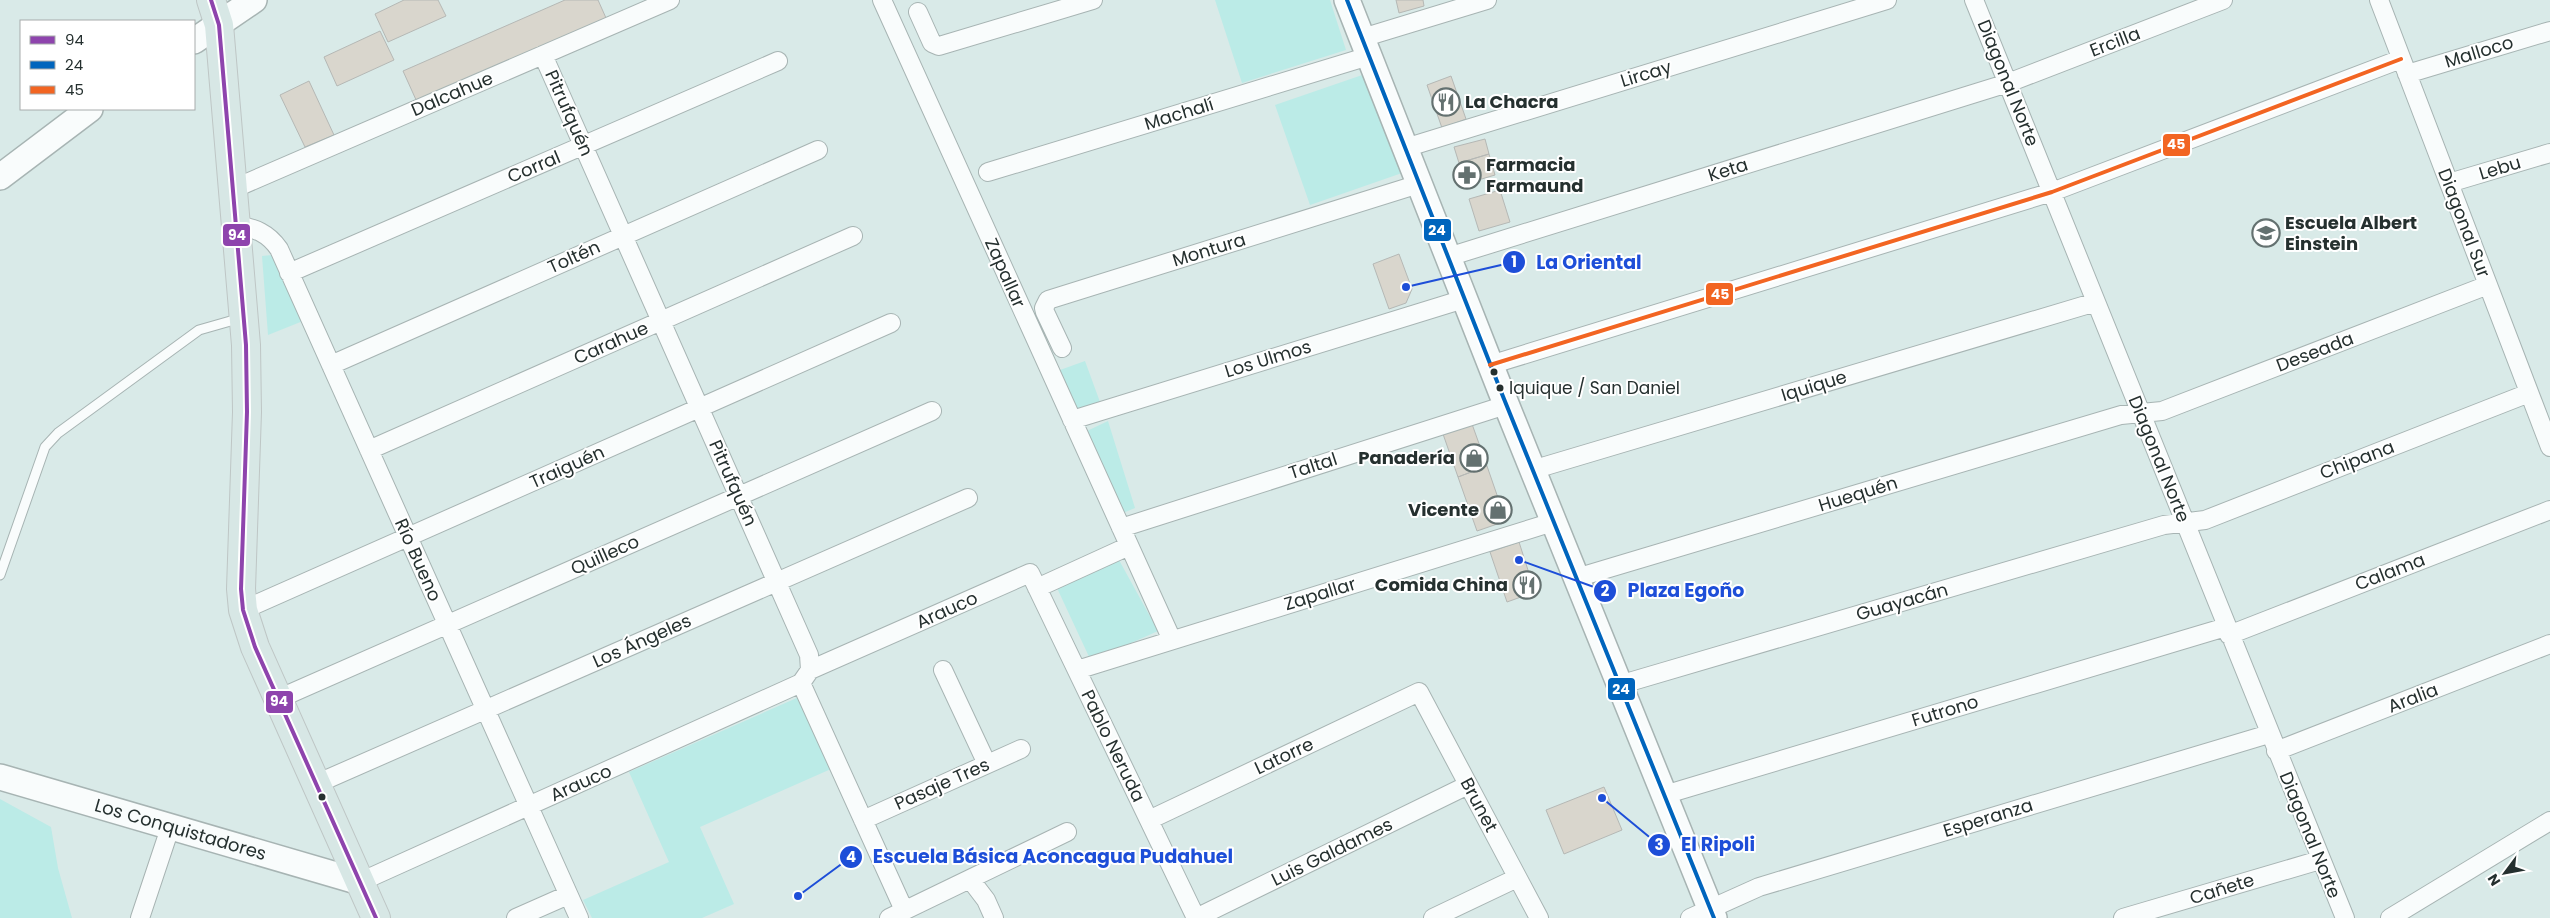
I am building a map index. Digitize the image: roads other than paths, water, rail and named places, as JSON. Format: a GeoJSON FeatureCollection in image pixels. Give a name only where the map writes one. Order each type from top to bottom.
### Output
{"type":"FeatureCollection","features":[{"type":"Feature","properties":{"kind":"main road"},"geometry":{"type":"LineString","coordinates":[[215,12],[244,318],[247,405],[241,578],[243,610],[253,640],[278,699],[376,918]]}},
{"type":"Feature","properties":{"kind":"street"},"geometry":{"type":"LineString","coordinates":[[195,40],[215,12],[254,0]]}},
{"type":"Feature","properties":{"kind":"street","name":"Dalcahue"},"geometry":{"type":"LineString","coordinates":[[233,189],[670,0]]}},
{"type":"Feature","properties":{"kind":"street","name":"Zapallar"},"geometry":{"type":"LineString","coordinates":[[882,0],[1172,640]]}},
{"type":"Feature","properties":{"kind":"street"},"geometry":{"type":"LineString","coordinates":[[918,12],[932,43],[939,46],[1093,0]]}},
{"type":"Feature","properties":{"kind":"street"},"geometry":{"type":"LineString","coordinates":[[1347,0],[1490,365],[1664,795],[1704,915]]}},
{"type":"Feature","properties":{"kind":"street","name":"Machalí"},"geometry":{"type":"LineString","coordinates":[[988,172],[1365,47],[1487,0]]}},
{"type":"Feature","properties":{"kind":"street","name":"Lircay"},"geometry":{"type":"LineString","coordinates":[[1405,148],[1887,0]]}},
{"type":"Feature","properties":{"kind":"street","name":"Diagonal Norte"},"geometry":{"type":"LineString","coordinates":[[1974,0],[2269,734],[2345,918]]}},
{"type":"Feature","properties":{"kind":"street","name":"Ercilla"},"geometry":{"type":"LineString","coordinates":[[2008,83],[2223,0]]}},
{"type":"Feature","properties":{"kind":"street","name":"Diagonal Sur"},"geometry":{"type":"LineString","coordinates":[[2379,0],[2550,447]]}},
{"type":"Feature","properties":{"kind":"street","name":"Malloco"},"geometry":{"type":"LineString","coordinates":[[1490,365],[2052,192],[2404,67],[2550,31]]}},
{"type":"Feature","properties":{"kind":"street","name":"Pitrufquén"},"geometry":{"type":"LineString","coordinates":[[543,55],[809,655],[805,677],[863,820],[897,914]]}},
{"type":"Feature","properties":{"kind":"street","name":"Corral"},"geometry":{"type":"LineString","coordinates":[[290,273],[778,61]]}},
{"type":"Feature","properties":{"kind":"street","name":"Keta"},"geometry":{"type":"LineString","coordinates":[[1448,257],[2008,83]]}},
{"type":"Feature","properties":{"kind":"street"},"geometry":{"type":"LineString","coordinates":[[0,176],[89,110]]}},
{"type":"Feature","properties":{"kind":"street","name":"Toltén"},"geometry":{"type":"LineString","coordinates":[[331,365],[818,150]]}},
{"type":"Feature","properties":{"kind":"street","name":"Lebu"},"geometry":{"type":"LineString","coordinates":[[2449,184],[2550,153]]}},
{"type":"Feature","properties":{"kind":"street","name":"Montura"},"geometry":{"type":"LineString","coordinates":[[1062,348],[1045,312],[1044,308],[1048,300],[1419,184]]}},
{"type":"Feature","properties":{"kind":"street","name":"Río Bueno"},"geometry":{"type":"LineString","coordinates":[[236,226],[259,230],[279,249],[579,918]]}},
{"type":"Feature","properties":{"kind":"street","name":"Carahue"},"geometry":{"type":"LineString","coordinates":[[369,450],[853,236]]}},
{"type":"Feature","properties":{"kind":"street","name":"Deseada"},"geometry":{"type":"LineString","coordinates":[[2140,413],[2162,411],[2488,285]]}},
{"type":"Feature","properties":{"kind":"street","name":"Los Ulmos"},"geometry":{"type":"LineString","coordinates":[[1072,420],[1464,298]]}},
{"type":"Feature","properties":{"kind":"street","name":"Iquique"},"geometry":{"type":"LineString","coordinates":[[1532,470],[2096,302]]}},
{"type":"Feature","properties":{"kind":"street","name":"Traiguén"},"geometry":{"type":"LineString","coordinates":[[243,610],[891,324]]}},
{"type":"Feature","properties":{"kind":"street","name":"Chipana"},"geometry":{"type":"LineString","coordinates":[[2184,523],[2204,520],[2529,393]]}},
{"type":"Feature","properties":{"kind":"street","name":"Taltal"},"geometry":{"type":"LineString","coordinates":[[1121,528],[1506,405]]}},
{"type":"Feature","properties":{"kind":"street","name":"Quilleco"},"geometry":{"type":"LineString","coordinates":[[278,699],[932,411]]}},
{"type":"Feature","properties":{"kind":"street","name":"Huequén"},"geometry":{"type":"LineString","coordinates":[[1576,578],[2121,415],[2140,413]]}},
{"type":"Feature","properties":{"kind":"street","name":"Los Ángeles"},"geometry":{"type":"LineString","coordinates":[[316,784],[968,498]]}},
{"type":"Feature","properties":{"kind":"street","name":"Calama"},"geometry":{"type":"LineString","coordinates":[[2228,631],[2550,510]]}},
{"type":"Feature","properties":{"kind":"street","name":"Zapallar"},"geometry":{"type":"LineString","coordinates":[[1077,670],[1553,522]]}},
{"type":"Feature","properties":{"kind":"street","name":"Guayacán"},"geometry":{"type":"LineString","coordinates":[[1619,684],[2164,525],[2184,523]]}},
{"type":"Feature","properties":{"kind":"street"},"geometry":{"type":"LineString","coordinates":[[1034,581],[1130,546]]}},
{"type":"Feature","properties":{"kind":"street","name":"Pablo Neruda"},"geometry":{"type":"LineString","coordinates":[[1034,581],[1196,918]]}},
{"type":"Feature","properties":{"kind":"street","name":"Arauco"},"geometry":{"type":"LineString","coordinates":[[360,882],[529,806],[805,677],[1034,581]]}},
{"type":"Feature","properties":{"kind":"street","name":"Futrono"},"geometry":{"type":"LineString","coordinates":[[1664,795],[2228,631]]}},
{"type":"Feature","properties":{"kind":"street","name":"Aralia"},"geometry":{"type":"LineString","coordinates":[[2276,751],[2550,644]]}},
{"type":"Feature","properties":{"kind":"street"},"geometry":{"type":"LineString","coordinates":[[943,670],[987,764]]}},
{"type":"Feature","properties":{"kind":"street","name":"Latorre"},"geometry":{"type":"LineString","coordinates":[[1149,820],[1419,692]]}},
{"type":"Feature","properties":{"kind":"street","name":"Brunet"},"geometry":{"type":"LineString","coordinates":[[1419,692],[1539,918]]}},
{"type":"Feature","properties":{"kind":"street","name":"Esperanza"},"geometry":{"type":"LineString","coordinates":[[1704,915],[1759,887],[2269,734]]}},
{"type":"Feature","properties":{"kind":"street","name":"Pasaje Tres"},"geometry":{"type":"LineString","coordinates":[[863,820],[1021,749]]}},
{"type":"Feature","properties":{"kind":"street","name":"Los Conquistadores"},"geometry":{"type":"LineString","coordinates":[[0,776],[360,882]]}},
{"type":"Feature","properties":{"kind":"street","name":"Luis Galdames"},"geometry":{"type":"LineString","coordinates":[[1196,918],[1468,785]]}},
{"type":"Feature","properties":{"kind":"street"},"geometry":{"type":"LineString","coordinates":[[2390,918],[2550,821]]}},
{"type":"Feature","properties":{"kind":"street"},"geometry":{"type":"LineString","coordinates":[[140,918],[170,826]]}},
{"type":"Feature","properties":{"kind":"street"},"geometry":{"type":"LineString","coordinates":[[897,914],[1067,832]]}},
{"type":"Feature","properties":{"kind":"street","name":"Cañete"},"geometry":{"type":"LineString","coordinates":[[2123,918],[2320,860]]}},
{"type":"Feature","properties":{"kind":"street"},"geometry":{"type":"LineString","coordinates":[[1433,918],[1518,878]]}},
{"type":"Feature","properties":{"kind":"street"},"geometry":{"type":"LineString","coordinates":[[970,879],[986,900],[994,918]]}},
{"type":"Feature","properties":{"kind":"street"},"geometry":{"type":"LineString","coordinates":[[516,918],[568,895]]}},
{"type":"Feature","properties":{"kind":"lane"},"geometry":{"type":"LineString","coordinates":[[0,575],[45,446],[58,433],[199,330],[244,318]]}},
{"type":"Feature","properties":{"kind":"place","name":"La Chacra"},"geometry":{"type":"Point","coordinates":[1446,102]}},
{"type":"Feature","properties":{"kind":"place","name":"Farmacia Farmaund"},"geometry":{"type":"Point","coordinates":[1467,175]}},
{"type":"Feature","properties":{"kind":"place","name":"Escuela Albert Einstein"},"geometry":{"type":"Point","coordinates":[2266,233]}},
{"type":"Feature","properties":{"kind":"place","name":"La Oriental"},"geometry":{"type":"Point","coordinates":[1406,287]}},
{"type":"Feature","properties":{"kind":"place","name":"Iquique / San Daniel"},"geometry":{"type":"Point","coordinates":[1500,388]}},
{"type":"Feature","properties":{"kind":"place","name":"Panadería"},"geometry":{"type":"Point","coordinates":[1474,458]}},
{"type":"Feature","properties":{"kind":"place","name":"Vicente"},"geometry":{"type":"Point","coordinates":[1498,510]}},
{"type":"Feature","properties":{"kind":"place","name":"Plaza Egoño"},"geometry":{"type":"Point","coordinates":[1519,560]}},
{"type":"Feature","properties":{"kind":"place","name":"Comida China"},"geometry":{"type":"Point","coordinates":[1527,585]}},
{"type":"Feature","properties":{"kind":"place","name":"El Ripoli"},"geometry":{"type":"Point","coordinates":[1602,798]}},
{"type":"Feature","properties":{"kind":"place","name":"Escuela Básica Aconcagua Pudahuel"},"geometry":{"type":"Point","coordinates":[798,896]}}]}
